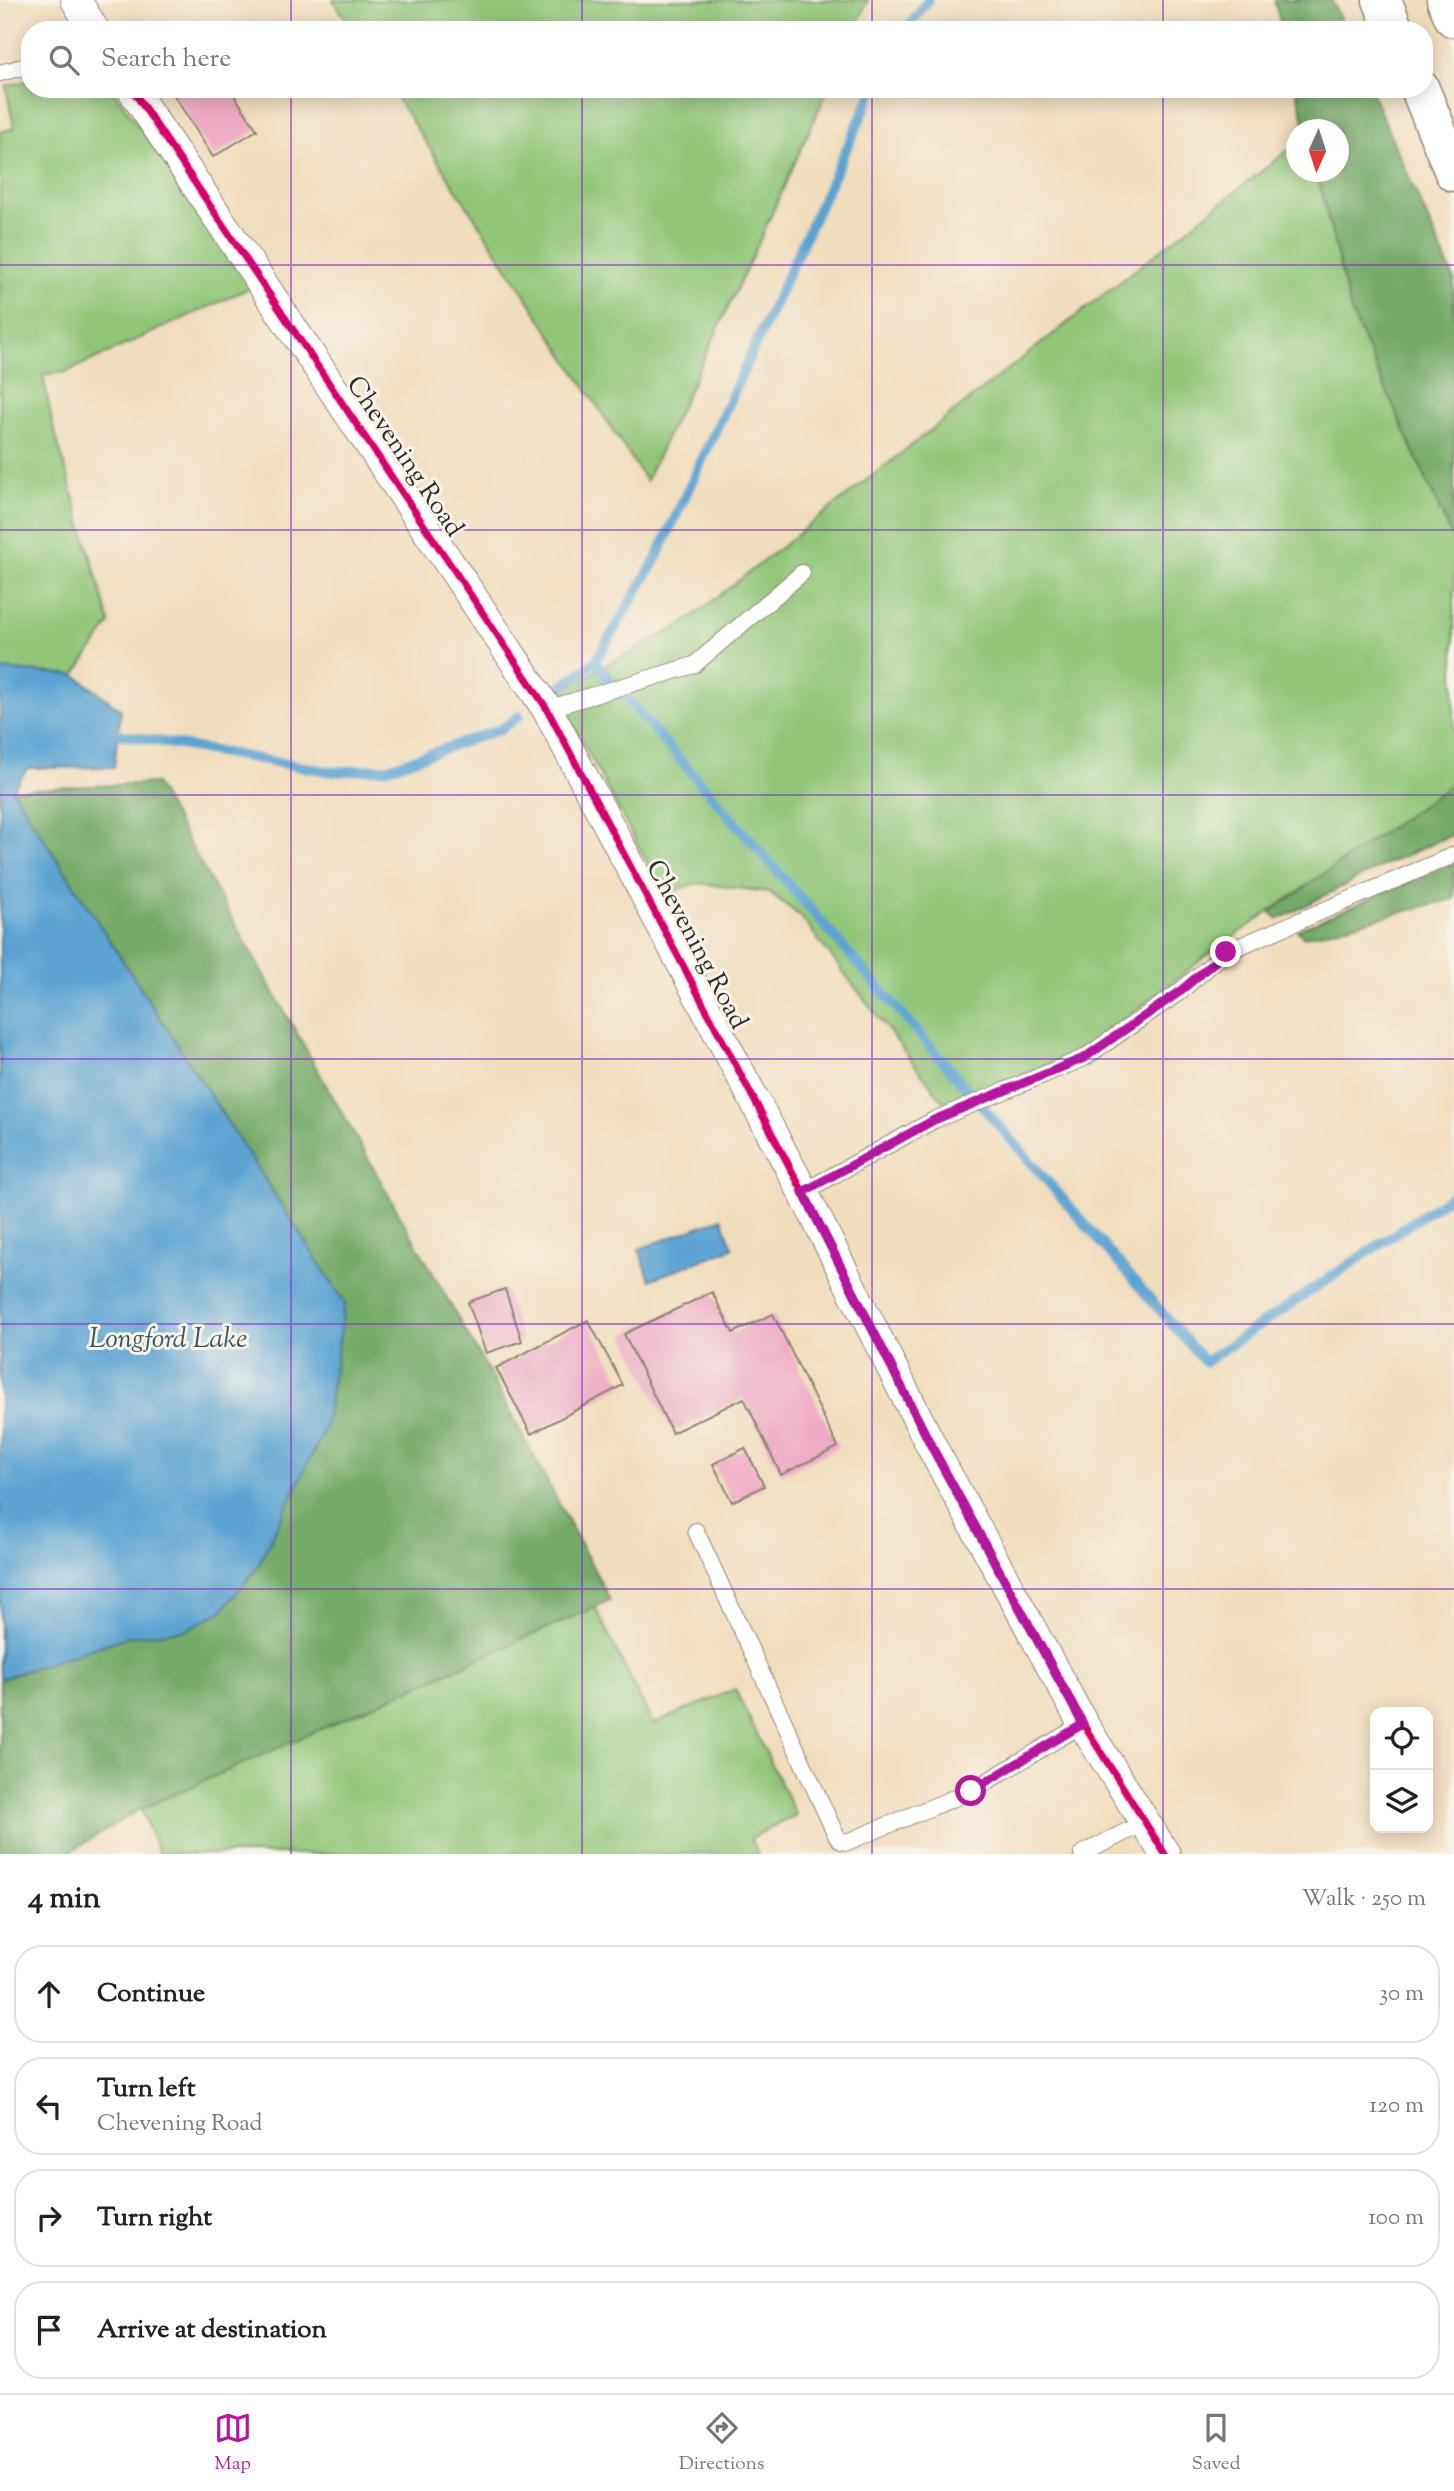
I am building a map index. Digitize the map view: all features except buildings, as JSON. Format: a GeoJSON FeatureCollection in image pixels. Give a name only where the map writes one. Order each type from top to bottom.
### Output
{"type":"FeatureCollection","features":[{"type":"Feature","properties":{"kind":"highway"},"geometry":{"type":"LineString","coordinates":[[1382,0],[1390,21]]}},
{"type":"Feature","properties":{"kind":"highway"},"geometry":{"type":"LineString","coordinates":[[1446,0],[1454,18]]}},
{"type":"Feature","properties":{"kind":"highway"},"geometry":{"type":"LineString","coordinates":[[1424,98],[1454,172]]}},
{"type":"Feature","properties":{"kind":"street"},"geometry":{"type":"LineString","coordinates":[[76,0],[89,21]]}},
{"type":"Feature","properties":{"kind":"street","name":"Chevening Road"},"geometry":{"type":"LineString","coordinates":[[138,98],[547,709],[803,1192],[934,1451],[1083,1724],[1165,1854]]}},
{"type":"Feature","properties":{"kind":"lane"},"geometry":{"type":"LineString","coordinates":[[0,73],[21,67]]}},
{"type":"Feature","properties":{"kind":"lane"},"geometry":{"type":"LineString","coordinates":[[547,709],[694,665],[802,573]]}},
{"type":"Feature","properties":{"kind":"lane"},"geometry":{"type":"LineString","coordinates":[[803,1192],[934,1120],[1084,1058],[1178,993],[1226,952],[1454,855]]}},
{"type":"Feature","properties":{"kind":"lane"},"geometry":{"type":"LineString","coordinates":[[696,1531],[841,1841],[847,1842],[971,1791],[1083,1724]]}},
{"type":"Feature","properties":{"kind":"lane"},"geometry":{"type":"LineString","coordinates":[[1082,1854],[1145,1822]]}},
{"type":"Feature","properties":{"kind":"green space"},"geometry":{"type":"Polygon","coordinates":[[[333,0],[868,0],[859,21],[347,21],[333,0]]]}},
{"type":"Feature","properties":{"kind":"green space"},"geometry":{"type":"Polygon","coordinates":[[[1274,0],[1332,0],[1341,21],[1280,21],[1274,0]]]}},
{"type":"Feature","properties":{"kind":"green space"},"geometry":{"type":"Polygon","coordinates":[[[21,82],[21,98],[118,98],[254,286],[66,372],[43,375],[52,422],[110,623],[75,675],[0,669],[0,132],[14,128],[6,86],[21,82]]]}},
{"type":"Feature","properties":{"kind":"green space"},"geometry":{"type":"Polygon","coordinates":[[[397,98],[824,98],[646,481],[397,98]]]}},
{"type":"Feature","properties":{"kind":"green space"},"geometry":{"type":"Polygon","coordinates":[[[1298,98],[1374,98],[1454,279],[1454,541],[1351,312],[1319,182],[1349,182],[1349,119],[1304,119],[1298,98]]]}},
{"type":"Feature","properties":{"kind":"green space"},"geometry":{"type":"Polygon","coordinates":[[[1286,152],[1286,182],[1319,182],[1351,312],[1454,541],[1454,783],[1210,953],[1086,1049],[946,1105],[800,916],[769,892],[697,883],[664,894],[556,693],[683,624],[1286,152]]]}},
{"type":"Feature","properties":{"kind":"green space"},"geometry":{"type":"Polygon","coordinates":[[[155,783],[495,1383],[610,1600],[141,1809],[66,1854],[0,1854],[0,1679],[127,1637],[185,1630],[325,1428],[345,1303],[12,790],[155,783]]]}},
{"type":"Feature","properties":{"kind":"green space"},"geometry":{"type":"Polygon","coordinates":[[[1454,783],[1454,834],[1384,865],[1279,919],[1270,912],[1454,783]]]}},
{"type":"Feature","properties":{"kind":"green space"},"geometry":{"type":"Polygon","coordinates":[[[1454,863],[1454,899],[1304,937],[1297,930],[1454,863]]]}},
{"type":"Feature","properties":{"kind":"green space"},"geometry":{"type":"Polygon","coordinates":[[[595,1607],[653,1724],[735,1689],[796,1815],[751,1838],[758,1854],[159,1854],[141,1809],[595,1607]]]}},
{"type":"Feature","properties":{"kind":"water","name":"Longford Lake"},"geometry":{"type":"Polygon","coordinates":[[[0,669],[75,675],[121,710],[114,767],[28,768],[12,790],[345,1303],[325,1428],[257,1568],[222,1611],[185,1630],[127,1637],[0,1679],[0,669]]]}},
{"type":"Feature","properties":{"kind":"water"},"geometry":{"type":"Polygon","coordinates":[[[722,1218],[733,1248],[650,1280],[639,1249],[722,1218]]]}},
{"type":"Feature","properties":{"kind":"waterway"},"geometry":{"type":"LineString","coordinates":[[913,21],[928,0]]}},
{"type":"Feature","properties":{"kind":"waterway"},"geometry":{"type":"LineString","coordinates":[[563,685],[595,662],[656,559],[870,98]]}},
{"type":"Feature","properties":{"kind":"waterway"},"geometry":{"type":"LineString","coordinates":[[595,662],[1205,1362],[1454,1194]]}},
{"type":"Feature","properties":{"kind":"waterway"},"geometry":{"type":"LineString","coordinates":[[118,734],[332,772],[389,768],[501,729],[519,716]]}},
{"type":"Feature","properties":{"kind":"cycle path"},"geometry":{"type":"LineString","coordinates":[[138,98],[547,709],[803,1192],[934,1451],[1083,1724],[1165,1854]]}},
{"type":"Feature","properties":{"kind":"route"},"geometry":{"type":"LineString","coordinates":[[971,1791],[1083,1724],[934,1451],[803,1192],[934,1120],[1084,1058],[1178,993],[1226,952]]}}]}
